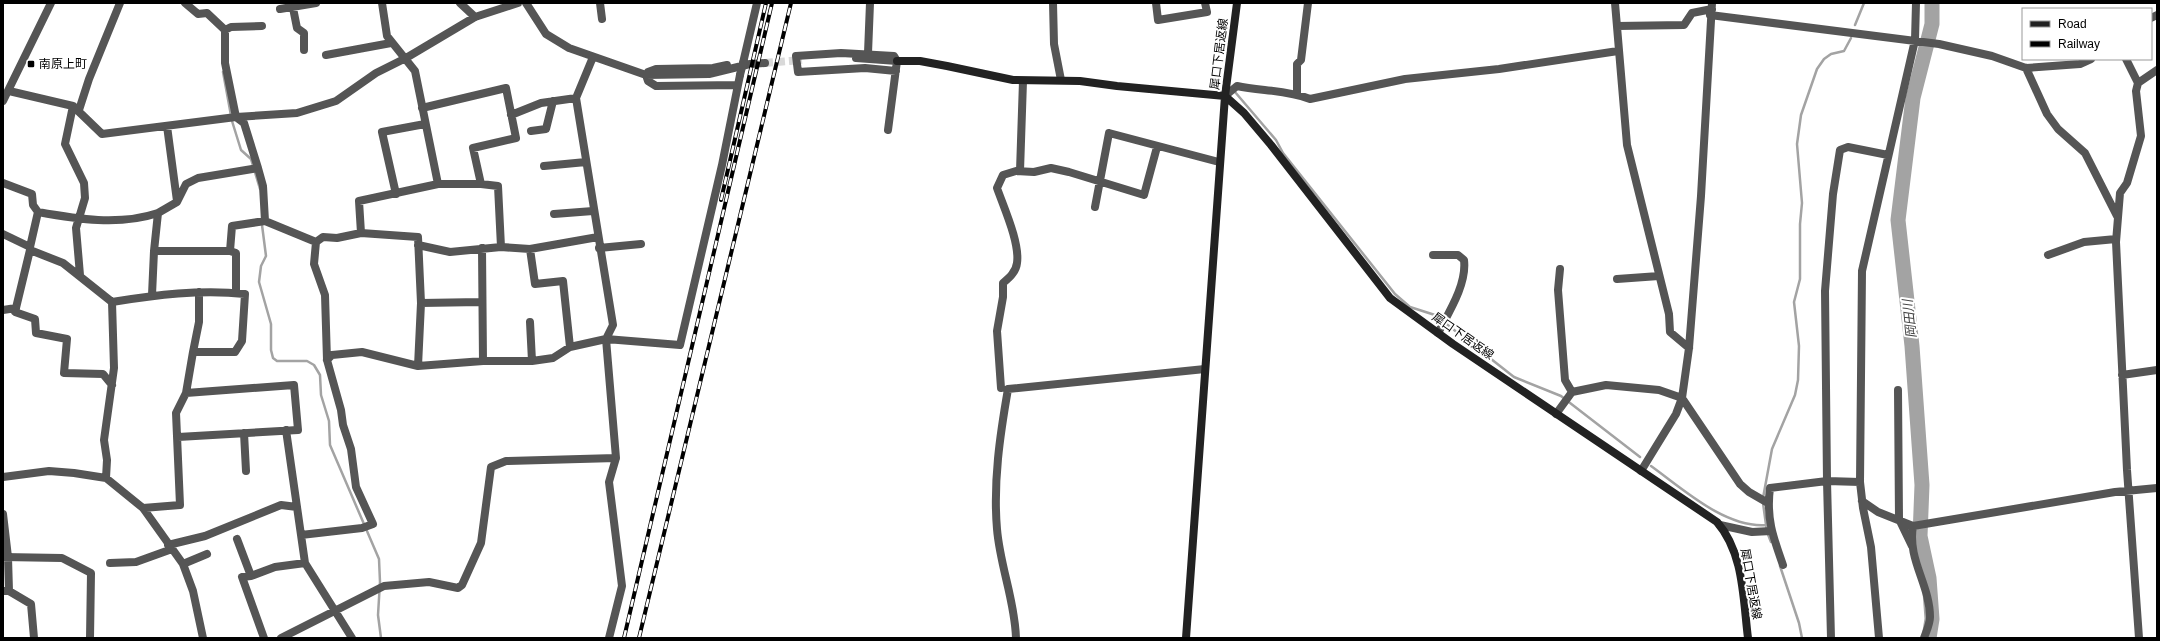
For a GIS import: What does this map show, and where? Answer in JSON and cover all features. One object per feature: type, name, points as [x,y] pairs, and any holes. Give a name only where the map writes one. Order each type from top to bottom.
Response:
[{"type":"main road","name":"犀口下居返線","points":[[1237,3],[1225,96],[1244,113],[1271,145],[1390,298],[1438,333],[1720,525],[1726,532],[1738,564],[1748,638]]},
{"type":"main road","points":[[897,61],[920,61],[1023,81],[1061,80],[1225,96],[1219,162],[1215,245],[1186,638]]},
{"type":"street","points":[[3,101],[51,3]]},
{"type":"street","points":[[80,275],[79,251],[76,238],[78,218],[85,198],[84,183],[65,144],[76,108],[120,3]]},
{"type":"street","points":[[185,3],[198,14],[207,13],[225,30],[225,63],[233,118]]},
{"type":"street","points":[[280,9],[292,5],[316,3]]},
{"type":"street","points":[[382,3],[387,36],[391,43],[406,58],[414,71],[438,184]]},
{"type":"street","points":[[460,3],[475,18]]},
{"type":"street","points":[[9,91],[76,108],[102,134],[233,118],[269,117],[297,113],[336,101],[376,73],[406,58],[475,18],[518,3]]},
{"type":"street","points":[[526,3],[546,34],[569,48],[646,75],[709,74],[750,64],[765,63]]},
{"type":"street","points":[[600,3],[602,19]]},
{"type":"street","points":[[327,360],[332,355],[362,352],[418,366],[484,361],[532,361],[553,358],[570,347],[606,339],[680,345],[722,165],[740,74],[757,3]]},
{"type":"street","points":[[868,53],[870,3]]},
{"type":"street","points":[[1053,3],[1054,44],[1061,80]]},
{"type":"street","points":[[1156,3],[1158,20],[1207,12],[1205,3]]},
{"type":"street","points":[[1297,94],[1296,64],[1301,60],[1308,3]]},
{"type":"street","points":[[1615,3],[1627,145],[1669,314],[1670,332],[1689,348]]},
{"type":"street","points":[[1879,638],[1871,547],[1860,482],[1862,271],[1888,155],[1917,40],[1916,3]]},
{"type":"street","points":[[292,5],[297,28],[304,33],[304,50]]},
{"type":"street","points":[[1617,26],[1684,25],[1692,13],[1711,9],[1917,40],[1992,56],[2026,68],[2080,64],[2089,60]]},
{"type":"street","points":[[1641,471],[1676,414],[1682,398],[1689,348],[1701,196],[1711,9]]},
{"type":"street","points":[[225,30],[231,27],[262,26]]},
{"type":"street","points":[[326,55],[391,43]]},
{"type":"street","points":[[1225,96],[1237,86],[1263,92],[1297,94],[1310,99],[1405,79],[1499,69],[1618,51]]},
{"type":"street","points":[[888,130],[896,71],[897,61],[894,56],[868,53],[796,56],[798,72],[866,68],[896,71]]},
{"type":"street","points":[[593,56],[576,98],[593,211],[613,325],[606,339],[616,458],[609,482],[622,586],[609,638]]},
{"type":"street","points":[[802,60],[851,58],[897,61]]},
{"type":"street","points":[[2126,60],[2138,83],[2136,91],[2141,136],[2127,182],[2120,193],[2116,239],[2128,491],[2140,638]]},
{"type":"street","points":[[646,75],[648,72],[656,69],[713,68],[744,62]]},
{"type":"street","points":[[2026,68],[2047,114],[2058,129],[2085,153],[2118,216]]},
{"type":"street","points":[[2138,83],[2157,70]]},
{"type":"street","points":[[646,75],[648,81],[656,86],[738,85]]},
{"type":"street","points":[[1020,172],[1023,81]]},
{"type":"street","points":[[422,108],[506,88],[516,138],[473,148],[481,184]]},
{"type":"street","points":[[511,115],[553,101],[576,98]]},
{"type":"street","points":[[531,131],[546,129],[553,101]]},
{"type":"street","points":[[233,118],[244,123],[255,169],[263,186],[265,221]]},
{"type":"street","points":[[396,194],[382,132],[425,124]]},
{"type":"street","points":[[167,126],[177,202]]},
{"type":"street","points":[[1095,207],[1101,182],[1109,133],[1157,147],[1219,162]]},
{"type":"street","points":[[1831,638],[1827,481],[1825,291],[1833,194],[1840,150],[1848,146],[1888,155]]},
{"type":"street","points":[[1001,388],[997,331],[1003,297],[1002,283],[1012,275],[1017,264],[1016,247],[997,188],[1004,175],[1020,172],[1034,172],[1051,168],[1144,195],[1157,147]]},
{"type":"street","points":[[544,166],[586,162]]},
{"type":"street","points":[[3,183],[31,192],[33,205],[38,212],[78,218],[124,221],[140,219],[158,213],[177,202],[186,184],[198,178],[255,169]]},
{"type":"street","points":[[361,233],[359,201],[438,184],[481,184],[498,186],[501,247]]},
{"type":"street","points":[[554,214],[593,211]]},
{"type":"street","points":[[38,212],[15,312],[35,319],[36,333],[67,340],[64,373],[103,374],[112,385]]},
{"type":"street","points":[[152,295],[158,213]]},
{"type":"street","points":[[230,251],[232,226],[265,221],[316,242]]},
{"type":"street","points":[[301,535],[362,528],[373,524],[356,487],[351,449],[343,425],[341,410],[327,360],[325,295],[314,264],[316,242],[323,237],[338,238],[361,233],[418,237],[421,303],[418,366]]},
{"type":"street","points":[[3,234],[63,263],[112,302],[114,368],[104,440],[107,460],[106,478]]},
{"type":"street","points":[[418,245],[450,252],[501,247],[530,249],[598,237]]},
{"type":"street","points":[[2048,255],[2084,242],[2116,239]]},
{"type":"street","points":[[600,248],[641,244]]},
{"type":"street","points":[[482,248],[481,302],[484,361]]},
{"type":"street","points":[[530,249],[535,284],[563,281],[570,347]]},
{"type":"street","points":[[154,252],[230,251],[236,253],[236,293]]},
{"type":"street","points":[[1433,255],[1458,255],[1464,260],[1465,268],[1450,309],[1438,333]]},
{"type":"street","points":[[1560,270],[1558,290],[1564,380],[1572,392]]},
{"type":"street","points":[[1616,279],[1659,276]]},
{"type":"street","points":[[112,302],[152,295],[199,292],[245,294],[242,341],[235,352],[193,352]]},
{"type":"street","points":[[143,508],[180,505],[176,413],[186,393],[199,322],[199,292]]},
{"type":"street","points":[[421,303],[481,302]]},
{"type":"street","points":[[3,310],[16,308]]},
{"type":"street","points":[[530,322],[532,361]]},
{"type":"street","points":[[1016,638],[1015,616],[1008,590],[997,530],[996,500],[999,438],[1008,389],[1205,369]]},
{"type":"street","points":[[2122,374],[2157,370]]},
{"type":"street","points":[[178,437],[298,430],[294,385],[186,393]]},
{"type":"street","points":[[1556,414],[1572,392],[1606,386],[1659,390],[1682,398],[1740,484],[1764,501]]},
{"type":"street","points":[[1898,390],[1899,520],[1912,546],[1930,608],[1930,619],[1924,638]]},
{"type":"street","points":[[286,430],[305,563],[352,638]]},
{"type":"street","points":[[244,433],[246,471]]},
{"type":"street","points":[[281,638],[375,589],[384,586],[429,582],[458,588],[462,585],[481,543],[491,467],[506,461],[616,458]]},
{"type":"street","points":[[3,477],[49,471],[74,472],[106,478],[143,508],[183,564],[193,590],[203,638]]},
{"type":"street","points":[[1783,565],[1767,531],[1764,501],[1770,488],[1827,481],[1860,482]]},
{"type":"street","points":[[1862,501],[1878,512],[1913,526],[2128,491],[2157,488]]},
{"type":"street","points":[[110,563],[136,562],[170,547],[205,536],[281,505],[297,507]]},
{"type":"street","points":[[3,514],[6,591],[31,604],[34,638]]},
{"type":"street","points":[[1720,525],[1752,532],[1767,531]]},
{"type":"street","points":[[1912,546],[1913,526]]},
{"type":"street","points":[[237,539],[251,576]]},
{"type":"street","points":[[183,564],[207,554]]},
{"type":"street","points":[[5,557],[62,558],[91,573],[90,638]]},
{"type":"street","points":[[264,638],[242,577],[251,576],[275,567],[305,563]]},
{"type":"waterway","points":[[1855,25],[1864,3]]},
{"type":"waterway","name":"岡田川","points":[[1929,638],[1932,619],[1929,578],[1920,536],[1922,485],[1912,346],[1898,220],[1913,98],[1932,24],[1932,3]]},
{"type":"waterway","points":[[1763,498],[1772,449],[1795,395],[1798,380],[1799,346],[1794,302],[1800,279],[1800,224],[1802,203],[1797,144],[1801,115],[1817,69],[1824,59],[1831,54],[1844,51],[1851,38]]},
{"type":"waterway","points":[[223,72],[232,121],[241,150],[251,159],[260,189]]},
{"type":"waterway","points":[[1235,92],[1276,140],[1283,153],[1395,294],[1410,307],[1435,315],[1514,377],[1561,396],[1640,457]]},
{"type":"waterway","points":[[262,225],[266,256],[261,266],[259,282],[271,324],[271,350],[273,358],[277,361],[307,361],[314,365],[320,375],[321,395],[329,421],[330,445],[379,559],[380,582],[378,615],[381,638]]},
{"type":"waterway","points":[[1651,466],[1691,496],[1720,514],[1751,524],[1766,525]]},
{"type":"waterway","points":[[1763,503],[1767,532],[1771,542]]},
{"type":"waterway","points":[[1780,566],[1799,623],[1802,638]]},
{"type":"tunnel","points":[[765,63],[802,60]]},
{"type":"railway","points":[[721,200],[766,3]]},
{"type":"railway","points":[[624,638],[772,3]]},
{"type":"railway","points":[[639,638],[791,3]]},
{"type":"place","name":"南原上町","points":[[31,64]]}]
